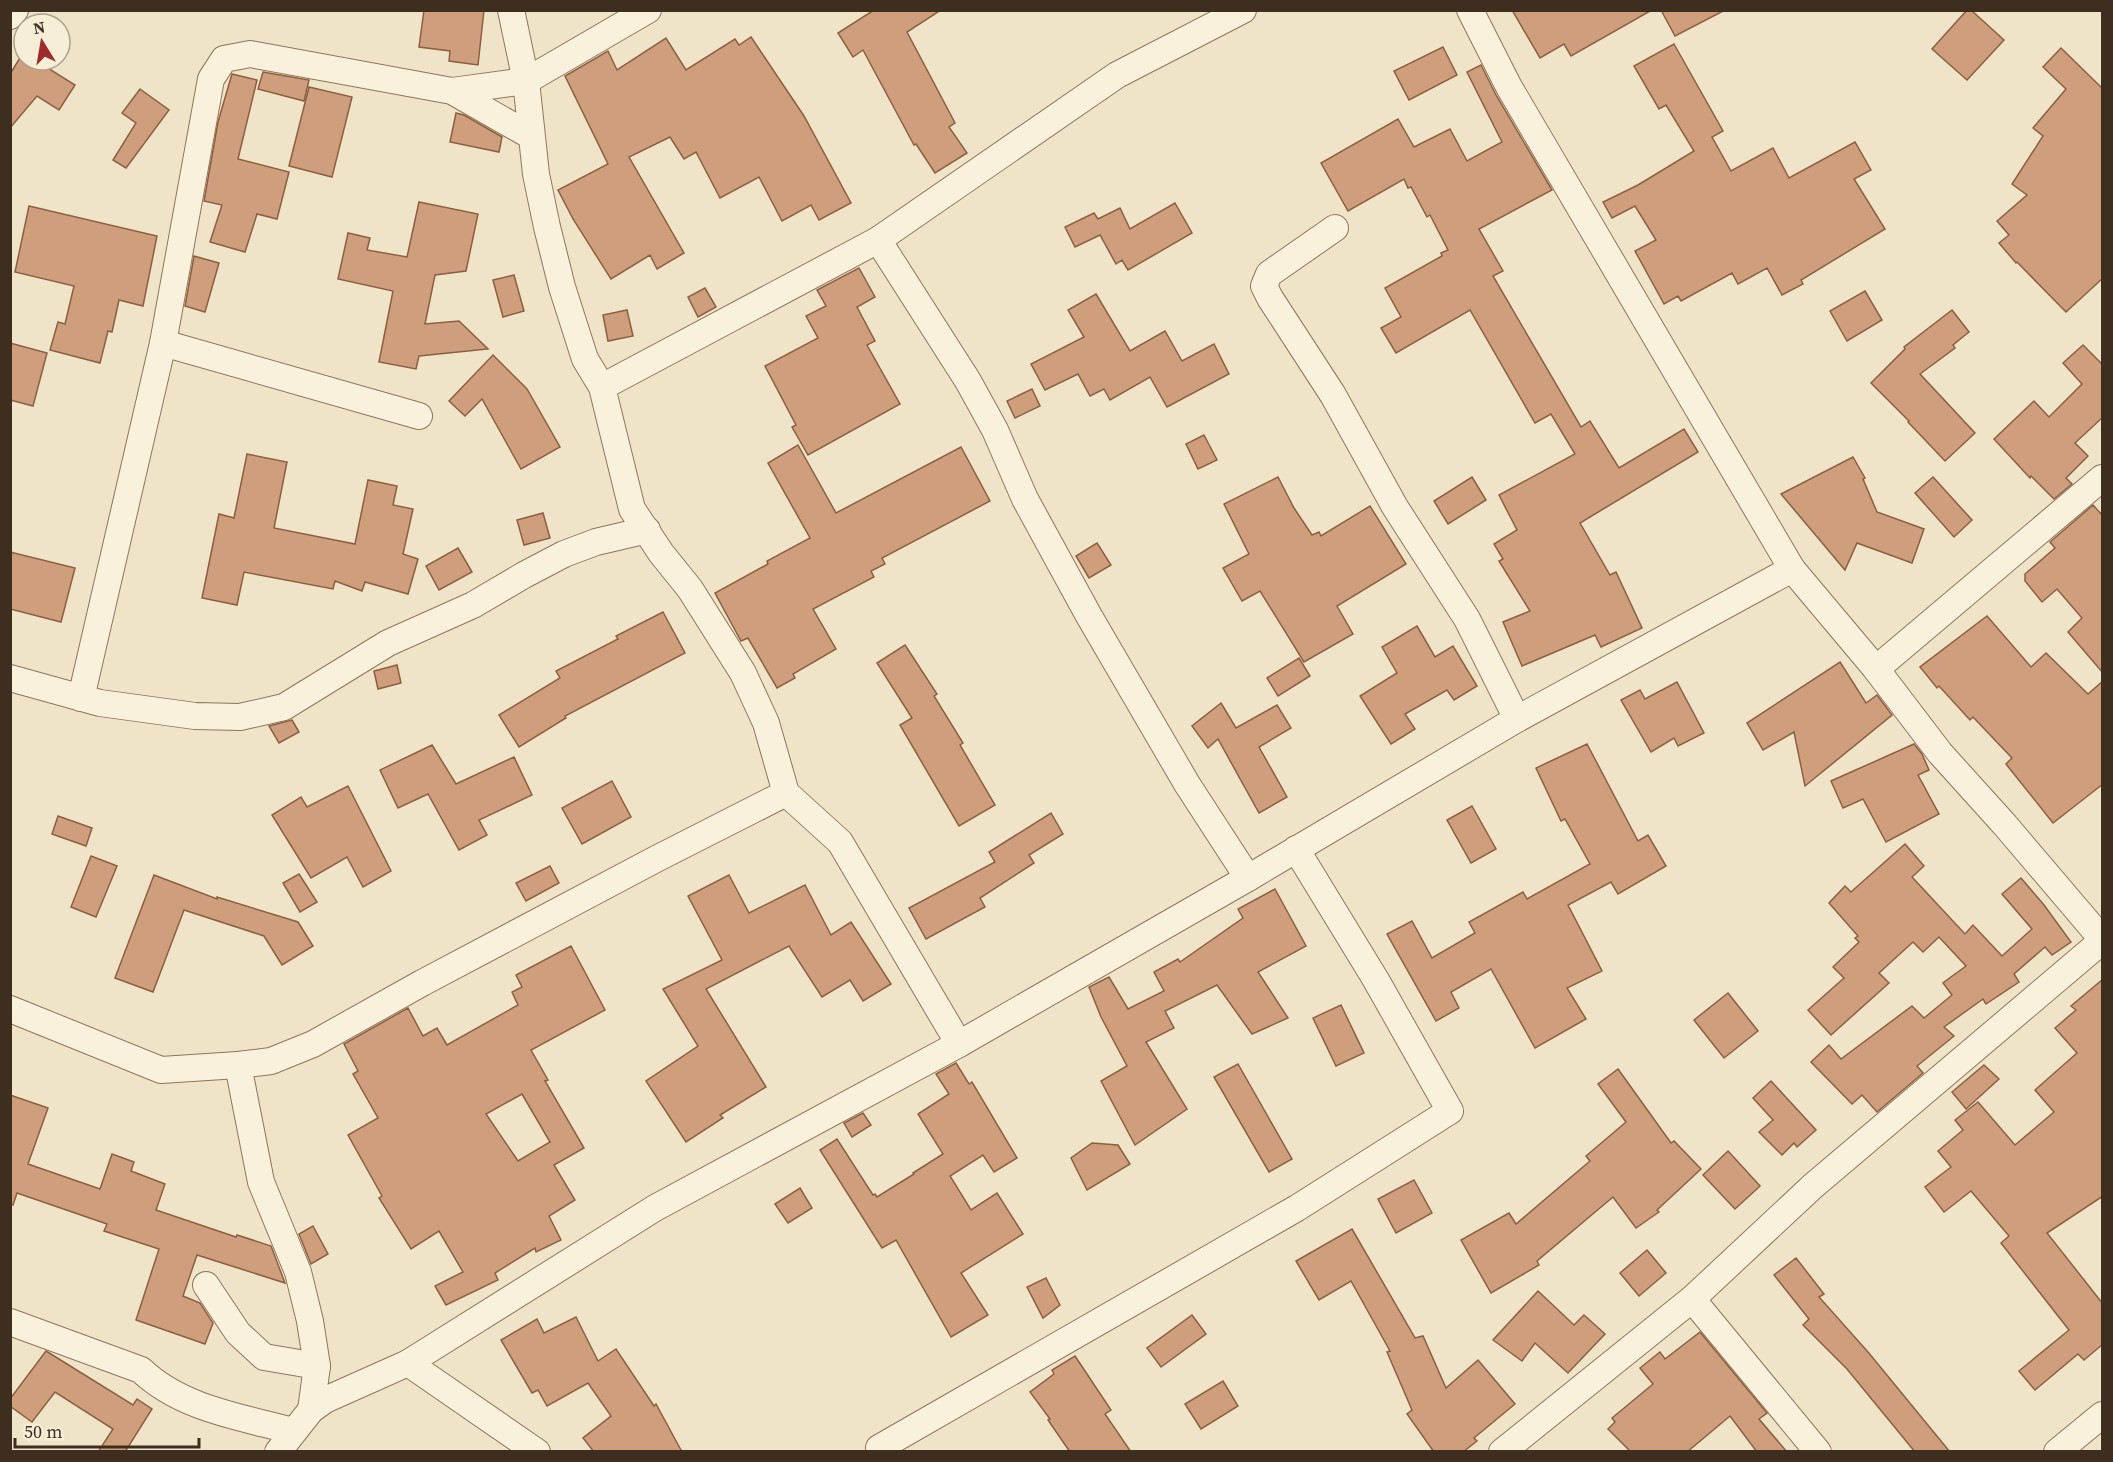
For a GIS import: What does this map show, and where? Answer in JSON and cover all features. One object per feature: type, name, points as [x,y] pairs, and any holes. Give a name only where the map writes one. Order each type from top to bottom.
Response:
[{"type":"street","points":[[10,16],[15,10]]},
{"type":"street","points":[[511,10],[526,81],[531,136],[547,227],[562,287],[585,359],[602,387],[632,509],[661,553],[690,589],[743,673],[766,723],[786,794],[840,842],[959,1044]]},
{"type":"street","points":[[81,698],[163,343],[211,79],[224,59],[250,54],[452,91],[526,81],[648,10]]},
{"type":"street","points":[[602,387],[878,240],[1117,75],[1243,10]]},
{"type":"street","points":[[1470,10],[1509,87],[1792,569],[1876,669],[1940,753],[2103,940],[1813,1186],[1692,1299],[1502,1452]]},
{"type":"street","points":[[452,91],[531,136]]},
{"type":"street","points":[[1335,228],[1269,274],[1264,286],[1333,395],[1395,507],[1467,619],[1517,719]]},
{"type":"street","points":[[878,240],[968,381],[995,430],[1025,499],[1089,616],[1187,784],[1248,878]]},
{"type":"street","points":[[163,343],[419,416]]},
{"type":"street","points":[[1876,669],[2103,478]]},
{"type":"street","points":[[10,678],[81,698],[131,708],[195,716],[240,717],[284,707],[388,643],[473,605],[524,574],[564,554],[596,542],[646,530]]},
{"type":"street","points":[[278,1452],[311,1410],[325,1400],[408,1363],[655,1208],[959,1044],[1248,878],[1517,719],[1792,569]]},
{"type":"street","points":[[10,1009],[161,1070],[271,1061],[313,1044],[422,983],[658,858],[786,794]]},
{"type":"street","points":[[879,1449],[1297,1208],[1450,1111],[1377,980],[1296,849]]},
{"type":"street","points":[[238,1065],[261,1182],[297,1272],[310,1321],[317,1366],[311,1410]]},
{"type":"street","points":[[206,1285],[238,1333],[264,1357],[317,1366]]},
{"type":"street","points":[[1692,1299],[1818,1452]]},
{"type":"street","points":[[10,1322],[141,1370],[171,1394],[195,1404],[293,1431]]},
{"type":"street","points":[[408,1363],[537,1452]]},
{"type":"street","points":[[2057,1452],[2103,1415]]},
{"type":"building","points":[[424,10],[484,10],[478,65],[449,61],[450,51],[419,47]]},
{"type":"building","points":[[874,10],[941,10],[907,32],[955,123],[949,127],[967,153],[935,173],[916,144],[914,145],[863,50],[853,57],[838,33]]},
{"type":"building","points":[[1512,10],[1652,10],[1571,56],[1564,44],[1540,58]]},
{"type":"building","points":[[1661,10],[1725,10],[1675,36]]},
{"type":"building","points":[[1967,10],[1971,10],[2004,40],[1967,80],[1932,49]]},
{"type":"building","points":[[751,37],[804,116],[851,203],[819,220],[811,205],[782,221],[759,177],[720,198],[696,152],[684,159],[670,137],[629,157],[684,253],[657,269],[650,255],[611,279],[573,219],[558,190],[608,164],[565,76],[608,51],[617,70],[666,38],[686,70],[735,39],[739,45]]},
{"type":"building","points":[[1674,44],[1723,131],[1712,137],[1731,171],[1773,148],[1789,178],[1855,142],[1871,170],[1854,179],[1885,229],[1801,280],[1803,284],[1782,295],[1767,268],[1738,284],[1732,273],[1681,301],[1678,296],[1664,304],[1635,251],[1656,240],[1635,206],[1612,218],[1603,202],[1638,185],[1694,151],[1666,105],[1659,109],[1634,66]]},
{"type":"building","points":[[1443,47],[1457,75],[1409,100],[1394,71]]},
{"type":"building","points":[[2061,48],[2103,89],[2103,278],[2066,312],[1999,243],[2009,235],[1997,221],[2027,195],[2012,184],[2043,136],[2033,128],[2066,89],[2043,67]]},
{"type":"building","points":[[1481,65],[1552,190],[1479,229],[1503,271],[1493,276],[1581,427],[1590,421],[1619,468],[1684,429],[1698,452],[1580,523],[1610,575],[1616,572],[1642,628],[1601,647],[1595,635],[1522,666],[1503,622],[1530,611],[1499,561],[1503,559],[1494,544],[1517,530],[1499,495],[1575,454],[1551,414],[1535,423],[1470,310],[1396,353],[1381,328],[1401,317],[1385,288],[1442,256],[1441,253],[1448,250],[1430,215],[1427,217],[1411,187],[1408,188],[1404,179],[1348,211],[1321,163],[1398,119],[1414,147],[1450,129],[1467,161],[1502,142],[1467,72]]},
{"type":"building","points":[[12,71],[54,72],[75,85],[59,110],[37,96],[10,128],[10,74]]},
{"type":"building","points":[[263,72],[309,80],[304,101],[258,89]]},
{"type":"building","points":[[232,74],[257,80],[238,159],[289,172],[277,219],[257,214],[245,252],[210,242],[222,205],[204,201],[218,122]]},
{"type":"building","points":[[309,87],[352,97],[332,177],[289,166]]},
{"type":"building","points":[[140,89],[169,110],[126,168],[113,160],[136,123],[122,113]]},
{"type":"building","points":[[456,113],[464,115],[502,137],[499,152],[450,142]]},
{"type":"building","points":[[419,202],[478,214],[466,271],[435,275],[425,324],[459,321],[488,349],[419,356],[416,369],[379,362],[393,291],[338,279],[348,233],[370,238],[367,250],[407,257]]},
{"type":"building","points":[[1175,203],[1192,233],[1128,270],[1122,260],[1116,264],[1100,235],[1075,247],[1065,227],[1094,213],[1098,219],[1120,208],[1130,229]]},
{"type":"building","points":[[29,206],[157,236],[143,306],[119,300],[112,332],[108,331],[100,363],[50,350],[58,322],[65,324],[74,286],[15,272]]},
{"type":"building","points":[[194,256],[219,263],[205,312],[185,306]]},
{"type":"building","points":[[859,268],[875,297],[857,307],[875,341],[867,345],[900,404],[808,455],[792,427],[796,425],[765,366],[818,338],[806,316],[826,306],[817,290]]},
{"type":"building","points":[[514,275],[524,311],[503,317],[493,280]]},
{"type":"building","points":[[705,288],[716,307],[698,317],[688,297]]},
{"type":"building","points":[[1865,291],[1882,320],[1847,341],[1830,311]]},
{"type":"building","points":[[1096,294],[1130,351],[1165,331],[1182,361],[1214,344],[1229,374],[1167,407],[1150,377],[1110,400],[1104,389],[1090,396],[1078,374],[1045,390],[1031,364],[1084,337],[1068,310]]},
{"type":"building","points":[[627,310],[633,336],[608,341],[603,315]]},
{"type":"building","points":[[1952,310],[1969,332],[1953,345],[1955,348],[1920,374],[1975,433],[1945,461],[1871,383],[1905,349],[1904,347]]},
{"type":"building","points":[[10,343],[47,353],[33,406],[10,400]]},
{"type":"building","points":[[2083,345],[2103,365],[2103,417],[2075,443],[2088,456],[2066,478],[2072,484],[2054,499],[2031,476],[2030,478],[1994,439],[2034,401],[2049,417],[2082,384],[2063,363]]},
{"type":"building","points":[[493,355],[527,389],[560,447],[521,469],[482,399],[465,416],[449,401]]},
{"type":"building","points":[[1032,389],[1040,406],[1015,418],[1007,401]]},
{"type":"building","points":[[1204,435],[1217,460],[1198,469],[1186,444]]},
{"type":"building","points":[[798,445],[836,513],[961,447],[990,501],[882,558],[885,564],[871,571],[874,577],[813,609],[836,649],[793,674],[795,678],[777,688],[748,638],[741,641],[715,593],[810,538],[768,463]]},
{"type":"building","points":[[247,454],[287,462],[274,528],[355,544],[368,480],[397,486],[393,505],[413,509],[403,554],[418,559],[408,594],[365,582],[362,591],[335,581],[333,589],[244,572],[237,605],[202,598],[219,514],[234,518]]},
{"type":"building","points":[[1853,457],[1865,478],[1863,479],[1877,512],[1924,529],[1912,563],[1857,543],[1845,570],[1781,494]]},
{"type":"building","points":[[1278,477],[1294,508],[1312,535],[1319,532],[1321,536],[1370,506],[1406,564],[1337,606],[1353,634],[1304,662],[1260,591],[1242,601],[1223,568],[1249,554],[1224,504]]},
{"type":"building","points":[[1472,477],[1486,500],[1448,524],[1434,501]]},
{"type":"building","points":[[1933,477],[1972,520],[1954,537],[1915,493]]},
{"type":"building","points":[[2093,505],[2103,516],[2103,673],[2068,632],[2082,618],[2057,589],[2042,602],[2025,581],[2025,574],[2055,548],[2050,542]]},
{"type":"building","points":[[543,513],[550,538],[524,545],[517,520]]},
{"type":"building","points":[[1097,543],[1111,565],[1089,578],[1076,556]]},
{"type":"building","points":[[458,548],[472,572],[439,590],[426,566]]},
{"type":"building","points":[[10,552],[75,568],[61,622],[10,609]]},
{"type":"building","points":[[663,612],[685,653],[565,716],[566,718],[519,747],[499,715],[560,678],[556,671],[618,639],[616,636]]},
{"type":"building","points":[[1987,616],[2031,667],[2046,653],[2088,694],[2103,681],[2103,784],[2053,823],[2006,764],[2012,758],[1973,717],[1970,720],[1939,686],[1937,688],[1920,667]]},
{"type":"building","points":[[1417,626],[1435,657],[1453,646],[1477,686],[1454,700],[1447,690],[1405,714],[1415,729],[1391,744],[1360,696],[1397,673],[1382,647]]},
{"type":"building","points":[[905,645],[937,694],[934,696],[963,743],[960,745],[995,805],[959,826],[900,725],[912,718],[877,663]]},
{"type":"building","points":[[1299,658],[1310,676],[1278,696],[1267,678]]},
{"type":"building","points":[[1840,662],[1866,703],[1877,695],[1892,715],[1805,786],[1794,732],[1763,750],[1747,723]]},
{"type":"building","points":[[397,665],[401,683],[378,689],[374,671]]},
{"type":"building","points":[[1677,682],[1704,733],[1678,746],[1674,738],[1651,752],[1621,700],[1640,690],[1645,699]]},
{"type":"building","points":[[1221,703],[1236,728],[1277,705],[1291,728],[1259,747],[1287,797],[1259,813],[1218,739],[1208,748],[1192,726]]},
{"type":"building","points":[[292,720],[299,732],[279,743],[269,726]]},
{"type":"building","points":[[1587,744],[1638,841],[1648,835],[1666,866],[1618,894],[1611,882],[1568,905],[1602,971],[1567,988],[1586,1019],[1535,1048],[1491,969],[1451,992],[1459,1008],[1436,1021],[1387,934],[1412,921],[1432,958],[1475,933],[1469,922],[1523,892],[1527,899],[1590,864],[1565,819],[1561,821],[1536,768]]},
{"type":"building","points":[[1914,744],[1922,754],[1929,770],[1918,775],[1939,814],[1886,842],[1863,799],[1843,808],[1831,781]]},
{"type":"building","points":[[432,745],[456,784],[514,757],[532,795],[479,820],[487,835],[459,850],[428,794],[398,808],[380,770]]},
{"type":"building","points":[[612,781],[631,817],[582,844],[562,808]]},
{"type":"building","points":[[348,786],[391,871],[363,887],[347,857],[311,878],[272,815],[301,797],[307,807]]},
{"type":"building","points":[[1472,806],[1496,849],[1471,863],[1447,820]]},
{"type":"building","points":[[1051,813],[1063,834],[1029,855],[1034,863],[980,898],[985,907],[926,939],[909,908],[995,862],[989,852]]},
{"type":"building","points":[[58,816],[92,828],[86,846],[52,834]]},
{"type":"building","points":[[1905,844],[1924,866],[1912,877],[1965,934],[1973,925],[2002,956],[2032,929],[2002,894],[2021,878],[2071,942],[2052,955],[2045,947],[2014,974],[2019,982],[1986,1004],[1983,999],[1944,1027],[1954,1036],[1917,1066],[1923,1073],[1877,1112],[1862,1095],[1852,1104],[1811,1062],[1829,1045],[1841,1059],[1912,1006],[1924,1018],[1952,995],[1943,983],[1966,966],[1939,937],[1923,952],[1913,942],[1879,973],[1889,983],[1831,1035],[1808,1010],[1844,978],[1833,967],[1859,942],[1855,938],[1858,936],[1829,903],[1845,886],[1851,892]]},
{"type":"building","points":[[91,856],[117,866],[96,917],[71,907]]},
{"type":"building","points":[[550,866],[559,883],[526,901],[516,883]]},
{"type":"building","points":[[299,874],[317,902],[300,912],[283,883]]},
{"type":"building","points":[[154,875],[217,899],[217,897],[298,922],[313,946],[282,965],[264,936],[184,910],[153,992],[115,978]]},
{"type":"building","points":[[729,875],[749,913],[805,885],[831,935],[851,922],[891,984],[863,1001],[850,980],[822,997],[789,946],[706,989],[766,1087],[720,1115],[723,1118],[686,1142],[646,1081],[698,1046],[663,989],[722,960],[688,896]]},
{"type":"building","points":[[1275,889],[1306,946],[1258,972],[1288,1018],[1252,1034],[1217,985],[1165,1011],[1174,1028],[1146,1042],[1187,1109],[1135,1145],[1101,1081],[1127,1066],[1101,1017],[1089,987],[1109,977],[1128,1009],[1164,991],[1154,972],[1178,959],[1180,962],[1243,918],[1238,909]]},
{"type":"building","points":[[571,946],[605,1010],[531,1050],[548,1080],[545,1081],[584,1148],[554,1165],[575,1200],[549,1216],[561,1240],[536,1252],[535,1248],[495,1273],[498,1280],[446,1305],[435,1286],[463,1272],[439,1231],[411,1249],[379,1198],[382,1196],[348,1135],[378,1118],[353,1074],[358,1071],[344,1044],[408,1008],[423,1036],[437,1028],[447,1045],[518,1005],[512,992],[522,987],[516,975]],"holes":[[[522,1094],[550,1142],[518,1161],[486,1114]]]},
{"type":"building","points":[[2103,979],[2103,1196],[2047,1233],[2103,1304],[2103,1344],[2084,1360],[2078,1354],[2035,1390],[2019,1371],[2069,1330],[2001,1243],[2009,1236],[1971,1191],[1944,1212],[1925,1187],[1951,1167],[1938,1151],[1963,1130],[1955,1120],[1978,1102],[2015,1145],[2054,1112],[2035,1090],[2077,1053],[2055,1028],[2076,1010],[2071,1006]]},
{"type":"building","points":[[1728,993],[1758,1031],[1724,1058],[1694,1020]]},
{"type":"building","points":[[1341,1005],[1364,1053],[1336,1066],[1313,1018]]},
{"type":"building","points":[[956,1063],[969,1084],[972,1082],[1017,1158],[994,1172],[983,1155],[950,1176],[971,1210],[997,1193],[1023,1234],[961,1273],[988,1315],[951,1337],[896,1240],[882,1248],[820,1150],[837,1139],[873,1195],[877,1197],[914,1174],[943,1154],[918,1114],[949,1094],[936,1074]]},
{"type":"building","points":[[1238,1064],[1292,1159],[1269,1172],[1214,1077]]},
{"type":"building","points":[[1984,1065],[1999,1079],[1966,1109],[1952,1092]]},
{"type":"building","points":[[1618,1069],[1671,1143],[1674,1141],[1701,1169],[1657,1210],[1659,1212],[1636,1228],[1613,1197],[1537,1261],[1539,1265],[1491,1293],[1461,1240],[1509,1213],[1516,1224],[1590,1161],[1586,1156],[1626,1122],[1598,1084]]},
{"type":"building","points":[[1771,1081],[1816,1130],[1797,1147],[1794,1143],[1782,1155],[1759,1132],[1773,1120],[1753,1098]]},
{"type":"building","points":[[10,1095],[48,1108],[28,1164],[100,1189],[112,1154],[134,1162],[131,1171],[165,1184],[156,1210],[236,1237],[237,1235],[271,1246],[285,1283],[197,1255],[183,1296],[200,1303],[213,1323],[205,1344],[136,1320],[159,1249],[104,1231],[107,1224],[17,1193],[13,1205],[10,1204]]},
{"type":"building","points":[[863,1113],[871,1125],[852,1137],[844,1123]]},
{"type":"building","points":[[1092,1143],[1118,1145],[1130,1164],[1087,1190],[1071,1158]]},
{"type":"building","points":[[1728,1151],[1760,1186],[1735,1209],[1703,1175]]},
{"type":"building","points":[[1414,1180],[1432,1213],[1396,1233],[1378,1199]]},
{"type":"building","points":[[800,1188],[812,1208],[788,1223],[775,1204]]},
{"type":"building","points":[[313,1226],[328,1254],[311,1264],[299,1234]]},
{"type":"building","points":[[1352,1229],[1415,1338],[1423,1336],[1446,1388],[1478,1360],[1515,1404],[1474,1438],[1477,1441],[1463,1452],[1434,1452],[1407,1414],[1412,1410],[1387,1352],[1390,1351],[1351,1281],[1319,1300],[1296,1261]]},
{"type":"building","points":[[1647,1250],[1666,1273],[1639,1296],[1620,1273]]},
{"type":"building","points":[[1796,1258],[1824,1294],[1819,1297],[1868,1352],[1950,1452],[1915,1452],[1847,1369],[1803,1325],[1809,1319],[1774,1275]]},
{"type":"building","points":[[1046,1278],[1060,1305],[1043,1318],[1027,1287]]},
{"type":"building","points":[[1538,1291],[1574,1325],[1584,1315],[1605,1334],[1568,1373],[1535,1343],[1522,1361],[1493,1340]]},
{"type":"building","points":[[1192,1315],[1206,1334],[1161,1367],[1147,1348]]},
{"type":"building","points":[[576,1317],[598,1361],[616,1349],[654,1406],[656,1404],[682,1452],[594,1452],[583,1438],[611,1416],[588,1383],[547,1406],[538,1390],[532,1393],[501,1340],[537,1319],[544,1333]]},
{"type":"building","points":[[1700,1332],[1767,1413],[1759,1419],[1787,1452],[1757,1452],[1730,1416],[1687,1452],[1631,1452],[1608,1429],[1615,1422],[1612,1418],[1653,1384],[1640,1368],[1660,1352],[1665,1359]]},
{"type":"building","points":[[46,1351],[133,1405],[137,1399],[152,1409],[125,1452],[98,1452],[113,1429],[55,1392],[32,1422],[10,1406],[10,1399]]},
{"type":"building","points":[[1075,1356],[1111,1410],[1105,1414],[1131,1452],[1070,1452],[1030,1392],[1054,1374],[1052,1370]]},
{"type":"building","points":[[1223,1381],[1238,1406],[1201,1429],[1185,1404]]}]
